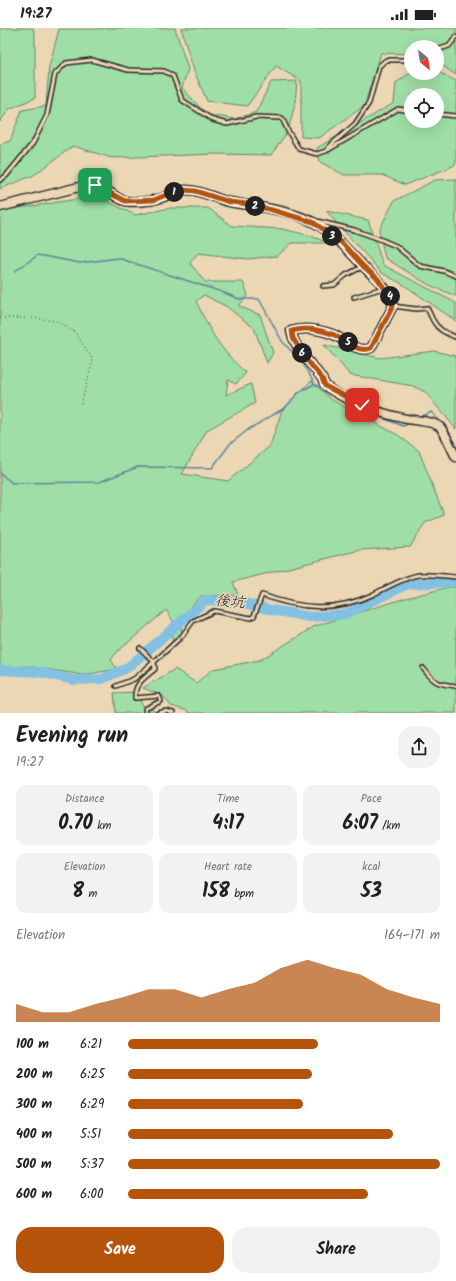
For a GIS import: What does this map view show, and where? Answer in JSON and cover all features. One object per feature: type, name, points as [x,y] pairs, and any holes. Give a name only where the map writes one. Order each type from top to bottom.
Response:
[{"type":"street","points":[[0,207],[83,186],[95,185],[125,201],[154,200],[173,192],[183,190],[195,191],[230,202],[248,204],[313,222],[342,243],[364,267],[378,279],[391,298],[393,306],[371,348],[366,350],[353,346],[332,334],[318,330],[302,328],[292,331],[293,338],[305,358],[322,378],[325,386],[362,405],[384,414],[404,419],[429,422],[440,427],[456,457]]},
{"type":"lane","points":[[444,48],[449,46],[456,37]]},
{"type":"lane","points":[[0,180],[6,176],[33,143],[46,115],[55,74],[66,64],[92,60],[128,70],[164,71],[173,76],[182,100],[213,120],[227,124],[256,117],[282,118],[299,149],[316,154],[326,151],[398,109],[404,110]]},
{"type":"lane","points":[[326,151],[355,124],[369,103],[379,66],[386,60],[404,60]]},
{"type":"lane","points":[[444,115],[456,116]]},
{"type":"lane","points":[[295,216],[354,230],[376,238],[396,246],[420,266],[444,271],[456,276]]},
{"type":"lane","points":[[323,286],[334,285],[346,276],[364,267]]},
{"type":"lane","points":[[354,297],[384,288]]},
{"type":"lane","points":[[393,306],[416,309],[427,308],[433,321],[440,330],[455,337]]},
{"type":"lane","points":[[116,686],[134,679],[182,636],[193,621],[214,611],[251,618],[254,616],[262,595],[294,605],[320,607],[344,604],[370,596],[392,585],[419,575],[456,577]]},
{"type":"lane","points":[[140,648],[154,662],[155,669],[138,683],[134,691],[135,698],[158,696],[161,701],[145,709],[146,713]]},
{"type":"lane","points":[[423,668],[432,680],[443,684],[456,686]]},
{"type":"lane","points":[[158,713],[166,711],[173,713]]},
{"type":"path","points":[[0,318],[36,318],[56,321],[75,332],[93,360],[81,405]]},
{"type":"green space","points":[[0,28],[33,28],[35,34],[35,98],[9,109],[0,122]]},
{"type":"green space","points":[[175,28],[188,69],[182,88],[206,114],[234,119],[256,112],[271,82],[297,81],[295,104],[288,131],[271,155],[215,154],[112,158],[73,146],[34,175],[0,189],[0,144],[10,141],[22,110],[46,106],[49,67],[59,29]]},
{"type":"green space","points":[[181,28],[456,28],[456,75],[444,67],[444,40],[404,40],[404,54],[381,53],[364,106],[319,138],[301,137],[301,81],[276,66],[247,106],[207,101],[194,71]]},
{"type":"green space","points":[[444,75],[456,81],[456,163],[453,166],[405,185],[382,175],[344,175],[320,162],[317,148],[394,103],[396,83],[404,77],[404,80],[444,80]]},
{"type":"green space","points":[[456,179],[456,296],[429,285],[385,258],[379,230],[394,201],[435,180]]},
{"type":"green space","points":[[97,196],[135,215],[170,208],[208,208],[232,226],[283,229],[311,236],[328,243],[292,243],[277,256],[248,259],[198,253],[190,263],[205,282],[243,282],[248,295],[239,306],[260,315],[273,353],[267,363],[254,328],[227,307],[204,295],[196,301],[216,340],[237,365],[246,373],[236,384],[228,380],[226,395],[251,384],[255,403],[207,430],[182,474],[228,481],[270,446],[282,410],[311,381],[332,400],[398,435],[419,451],[444,515],[425,523],[410,547],[360,550],[233,582],[238,595],[201,596],[187,611],[182,620],[181,626],[183,641],[172,641],[173,621],[166,610],[117,652],[111,660],[117,669],[83,675],[27,666],[0,668],[0,211]]},
{"type":"green space","points":[[326,211],[368,220],[383,265],[456,303],[456,321],[404,285],[382,273]]},
{"type":"green space","points":[[324,345],[380,358],[434,351],[456,356],[456,429],[425,392],[413,386],[350,375]]},
{"type":"green space","points":[[449,587],[456,587],[456,713],[188,713],[188,711],[171,706],[163,696],[143,688],[175,669],[196,683],[213,669],[260,660],[315,626],[406,598]]},
{"type":"green space","points":[[137,692],[142,705],[158,713],[116,713],[114,693]]},
{"type":"waterway","points":[[15,271],[38,255],[80,263],[118,258],[239,299],[259,299],[282,341],[304,365],[314,383]]},
{"type":"waterway","points":[[0,473],[12,483],[99,482],[138,467],[212,468],[230,444],[249,429],[286,407],[298,393],[314,384],[324,389]]},
{"type":"waterway","points":[[357,408],[403,426],[408,424]]},
{"type":"waterway","points":[[421,417],[431,412],[443,424]]},
{"type":"waterway","points":[[445,427],[456,443]]},
{"type":"waterway","name":"後坑","points":[[0,670],[39,672],[73,680],[102,679],[127,668],[206,600],[240,602],[310,617],[345,614],[408,584],[456,582]]},
{"type":"route","points":[[95,185],[125,201],[154,200],[165,197],[173,192],[183,190],[195,191],[230,202],[248,204],[313,222],[342,243],[364,267],[378,279],[391,298],[393,306],[371,348],[366,350],[360,349],[332,334],[318,330],[302,328],[292,331],[293,338],[305,358],[322,378],[325,386],[362,405]]}]
